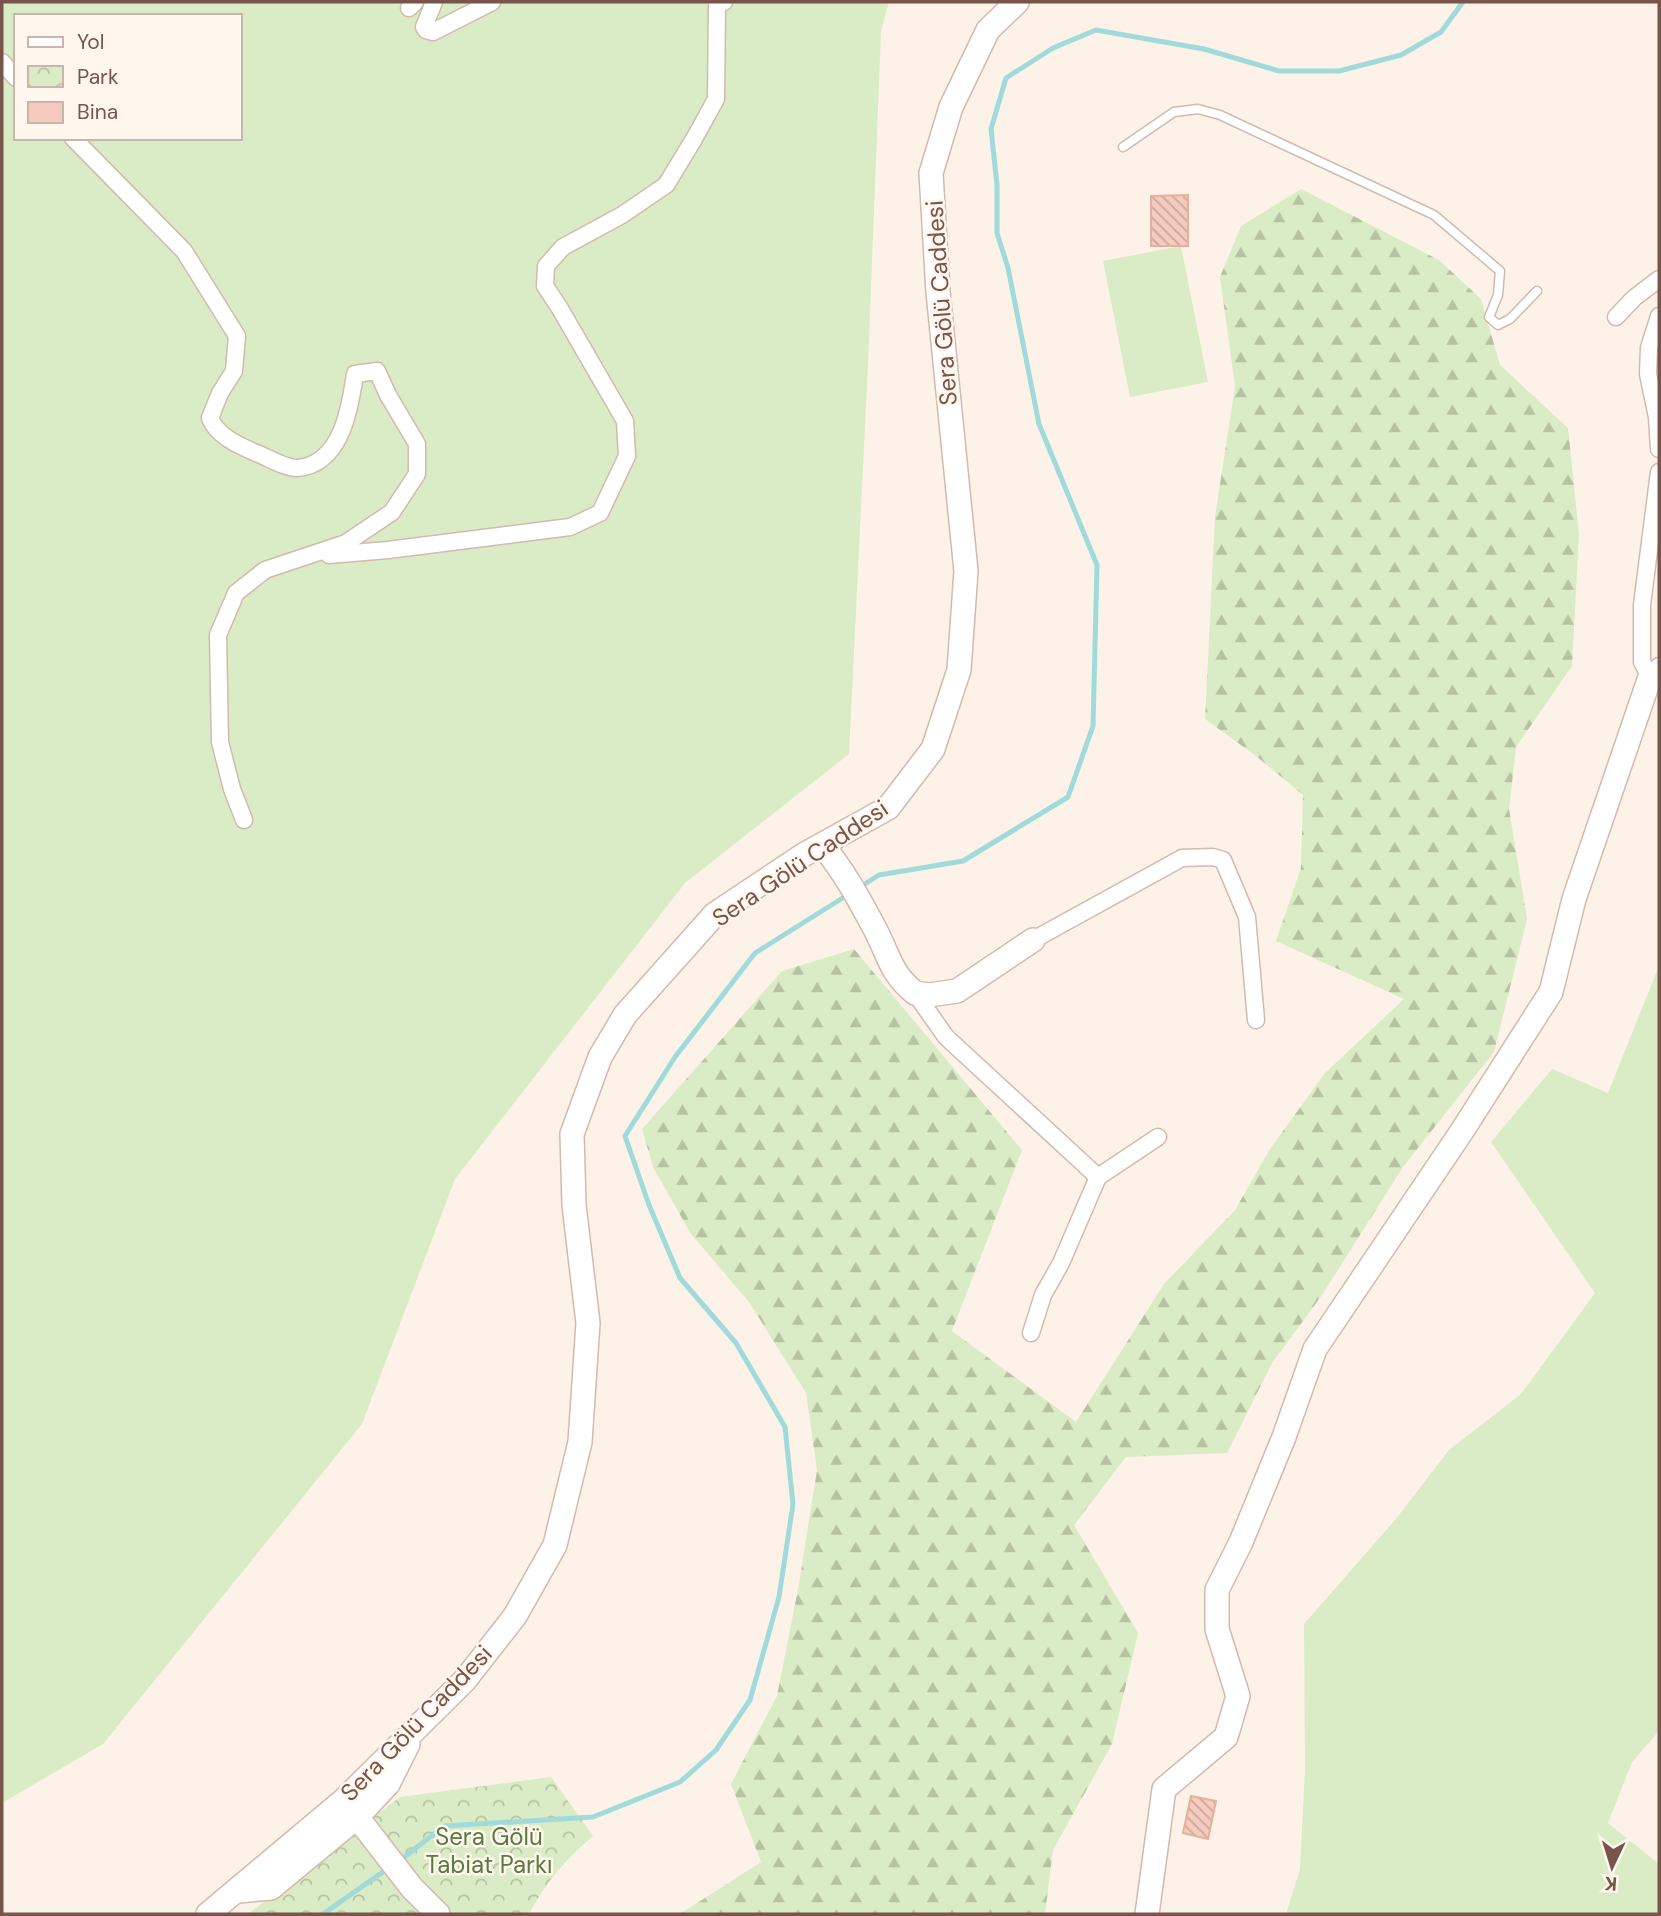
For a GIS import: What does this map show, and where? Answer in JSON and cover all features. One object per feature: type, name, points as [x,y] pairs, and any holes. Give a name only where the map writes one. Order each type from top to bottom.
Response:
[{"type":"main road","name":"Sera Gölü Caddesi","points":[[208,1914],[344,1800],[465,1680],[515,1616],[555,1545],[580,1442],[588,1323],[574,1205],[572,1134],[600,1057],[625,1015],[715,914],[822,845],[888,808],[933,749],[959,670],[966,571],[938,292],[931,173],[951,107],[988,30],[1017,2]]},
{"type":"main road","points":[[1147,1914],[1164,1790],[1226,1737],[1238,1696],[1217,1629],[1217,1590],[1256,1507],[1315,1349],[1462,1131],[1551,992],[1574,899],[1655,672]]},
{"type":"main road","points":[[822,845],[842,868],[877,932],[890,967],[915,993],[929,995],[957,991],[1033,940]]},
{"type":"main road","points":[[238,1891],[271,1888],[357,1817],[388,1784],[416,1728]]},
{"type":"main road","points":[[357,1817],[412,1888],[438,1914]]},
{"type":"street","points":[[434,2],[424,27],[433,32],[492,2]]},
{"type":"street","points":[[298,557],[388,550],[570,527],[600,513],[627,456],[625,421],[545,286],[546,266],[563,247],[622,215],[666,185],[716,99],[717,4],[724,2]]},
{"type":"street","points":[[2,62],[14,76]]},
{"type":"street","points":[[75,140],[184,251],[237,336],[234,371],[220,393],[210,418],[215,430],[243,447],[295,468],[318,462],[339,439],[352,396],[355,374],[377,371],[417,444],[417,474],[392,512],[346,543],[265,570],[236,593],[218,635],[220,742],[232,789],[244,820]]},
{"type":"street","points":[[1616,317],[1634,298],[1659,279]]},
{"type":"street","points":[[1659,316],[1648,348],[1648,374],[1657,417],[1659,449]]},
{"type":"street","points":[[1655,672],[1642,662],[1642,605],[1659,472]]},
{"type":"street","points":[[1033,940],[1182,858],[1213,857],[1223,860],[1248,917],[1256,1020]]},
{"type":"street","points":[[915,993],[946,1037],[1098,1177]]},
{"type":"street","points":[[1031,1334],[1043,1294],[1062,1263],[1098,1177],[1158,1137]]},
{"type":"lane","points":[[1123,147],[1174,112],[1198,109],[1220,115],[1434,215],[1500,271],[1498,295],[1489,317],[1499,325],[1510,319],[1537,292]]},
{"type":"green space","points":[[2,2],[889,2],[881,31],[849,754],[685,883],[455,1179],[362,1424],[103,1744],[2,1803]]},
{"type":"green space","points":[[1301,189],[1439,260],[1481,299],[1500,365],[1568,428],[1579,534],[1572,666],[1516,747],[1509,809],[1527,919],[1494,1052],[1403,1167],[1322,1295],[1272,1363],[1227,1453],[1126,1457],[1074,1525],[1138,1633],[1112,1744],[1053,1850],[1045,1914],[680,1914],[761,1862],[731,1784],[777,1696],[799,1584],[817,1470],[806,1393],[749,1302],[691,1234],[653,1167],[642,1129],[782,971],[854,949],[1022,1150],[952,1331],[1076,1422],[1164,1284],[1235,1210],[1270,1149],[1325,1073],[1404,999],[1276,941],[1301,868],[1303,795],[1205,719],[1215,517],[1235,386],[1220,277],[1241,226]]},
{"type":"green space","points":[[1181,246],[1208,382],[1130,397],[1103,261]]},
{"type":"green space","points":[[1659,966],[1659,1731],[1632,1762],[1608,1823],[1659,1864],[1659,1914],[1286,1914],[1300,1869],[1305,1769],[1304,1624],[1395,1520],[1449,1450],[1521,1394],[1595,1293],[1491,1142],[1552,1069],[1608,1093]]},
{"type":"green space","name":"Sera Gölü Tabiat Parkı","points":[[551,1777],[593,1836],[557,1872],[529,1914],[248,1914],[400,1797]]},
{"type":"building","points":[[1188,195],[1188,246],[1151,246],[1151,196]]},
{"type":"building","points":[[1191,1796],[1216,1801],[1208,1839],[1183,1833]]},
{"type":"waterway","points":[[860,887],[879,875],[963,861],[1068,797],[1093,726],[1097,565],[1039,424],[1008,268],[997,233],[997,185],[991,129],[1006,78],[1053,48],[1096,30],[1204,49],[1279,71],[1339,71],[1401,55],[1441,32],[1463,2]]},
{"type":"waterway","points":[[398,1862],[444,1826],[593,1817],[680,1782],[716,1750],[750,1700],[779,1597],[793,1504],[785,1427],[736,1343],[680,1278],[649,1205],[625,1136],[675,1057],[755,953],[849,894]]},
{"type":"waterway","points":[[323,1914],[390,1867]]}]
